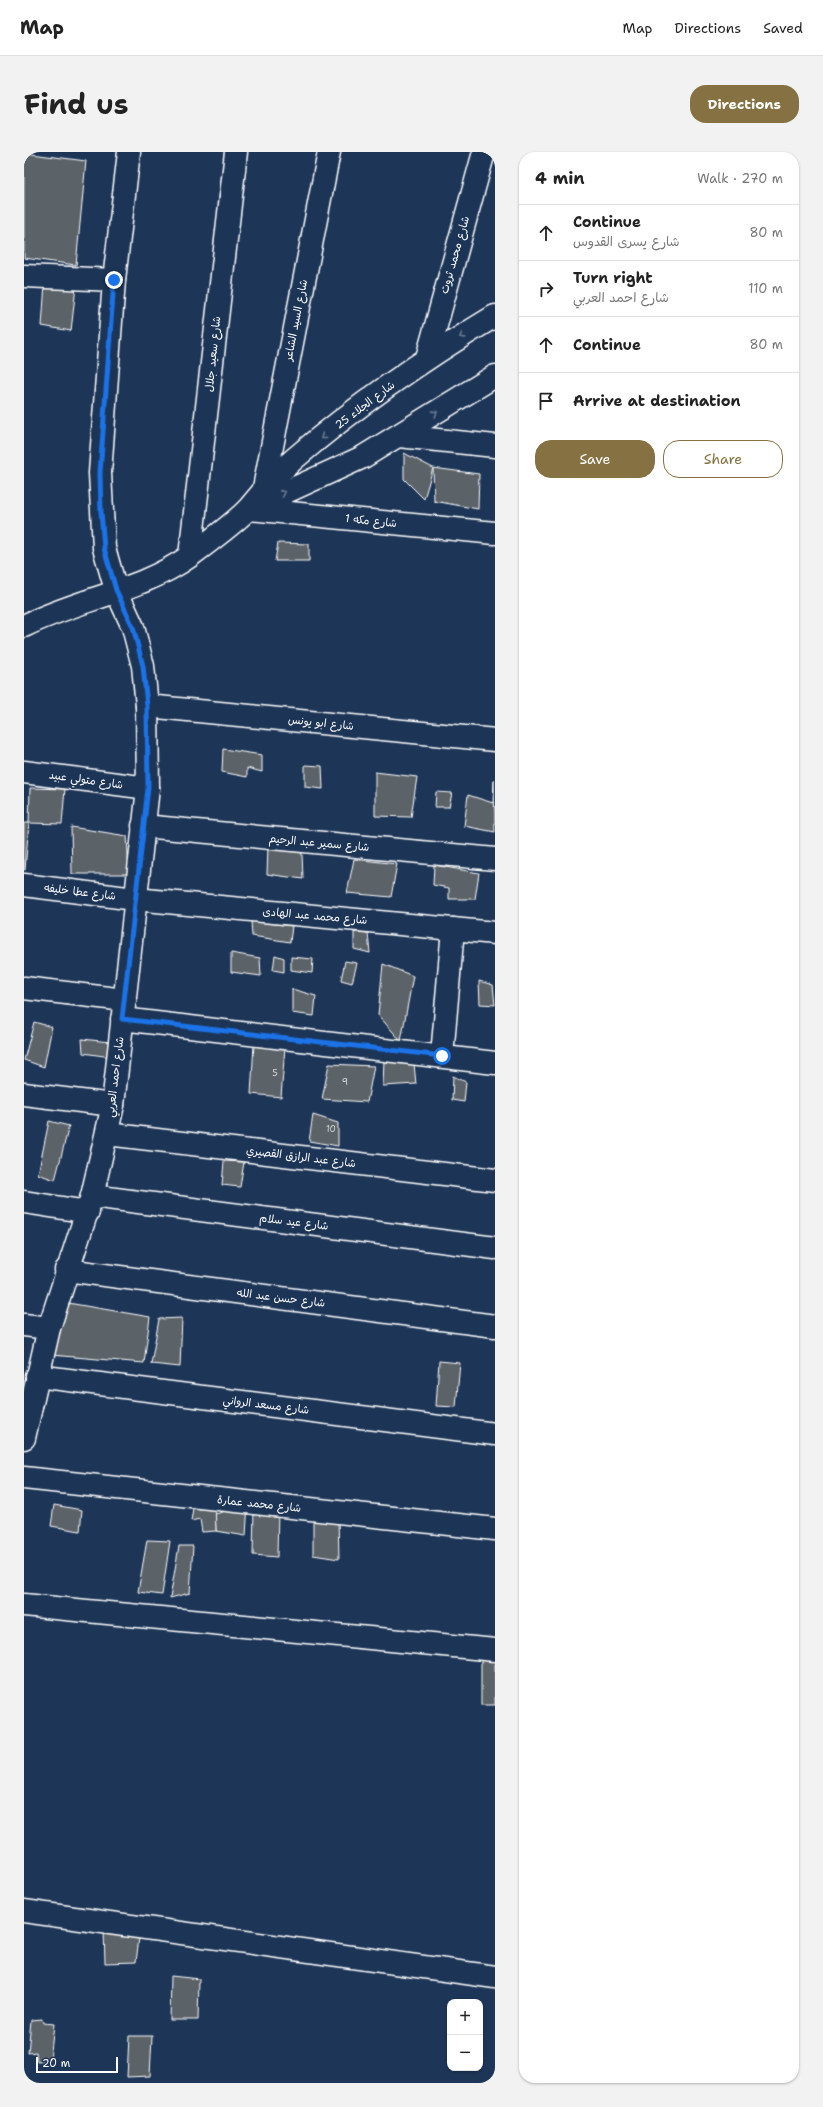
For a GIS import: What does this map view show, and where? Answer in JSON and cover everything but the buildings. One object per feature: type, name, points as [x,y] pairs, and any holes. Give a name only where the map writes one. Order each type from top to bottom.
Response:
[{"type":"street","name":"شارع احمد العربي","points":[[25,1430],[49,1328],[66,1270],[90,1204],[113,1105],[148,788],[147,706],[143,666],[133,627],[116,590],[104,548],[100,473],[114,280],[130,152]]},
{"type":"street","name":"شارع سعيد جلال","points":[[190,556],[236,152]]},
{"type":"street","name":"شارع السيد الشاعر","points":[[264,488],[329,152]]},
{"type":"street","name":"شارع محمد ثروت","points":[[427,358],[484,152]]},
{"type":"street","points":[[24,276],[114,280]]},
{"type":"street","name":"شارع الجلاء 25","points":[[24,626],[68,606],[159,575],[190,556],[248,509],[264,488],[294,460],[427,358],[495,316]]},
{"type":"street","name":"شارع الجلاء 25","points":[[248,509],[363,457],[495,376]]},
{"type":"street","points":[[399,436],[495,446]]},
{"type":"street","name":"شارع مكه 1","points":[[248,509],[495,533]]},
{"type":"street","name":"شارع ابو يونس","points":[[147,706],[495,740]]},
{"type":"street","name":"شارع متولي عبيد","points":[[24,772],[148,788]]},
{"type":"street","name":"شارع سمير عبد الرحيم","points":[[143,826],[495,859]]},
{"type":"street","name":"شارع عطا خليفه","points":[[24,885],[135,899]]},
{"type":"street","name":"شارع محمد عبد الهادى","points":[[135,899],[495,933]]},
{"type":"street","points":[[442,1056],[453,929]]},
{"type":"street","points":[[24,988],[123,1010],[495,1063]]},
{"type":"street","points":[[24,1094],[113,1105]]},
{"type":"street","name":"شارع عبد الرازق القصيري","points":[[107,1134],[495,1180]]},
{"type":"street","name":"شارع عيد سلام","points":[[24,1202],[90,1204],[495,1248]]},
{"type":"street","name":"شارع حسن عبد الله","points":[[66,1270],[495,1326]]},
{"type":"street","points":[[24,1324],[49,1328]]},
{"type":"street","name":"شارع مسعد الرواني","points":[[38,1376],[495,1434]]},
{"type":"street","name":"شارع محمد عمارة","points":[[24,1478],[495,1529]]},
{"type":"street","points":[[24,1605],[495,1650]]},
{"type":"street","points":[[24,1910],[495,1977]]},
{"type":"route","points":[[114,280],[100,473],[101,511],[104,548],[116,590],[133,627],[143,666],[147,706],[148,788],[122,1019],[442,1056]]}]
